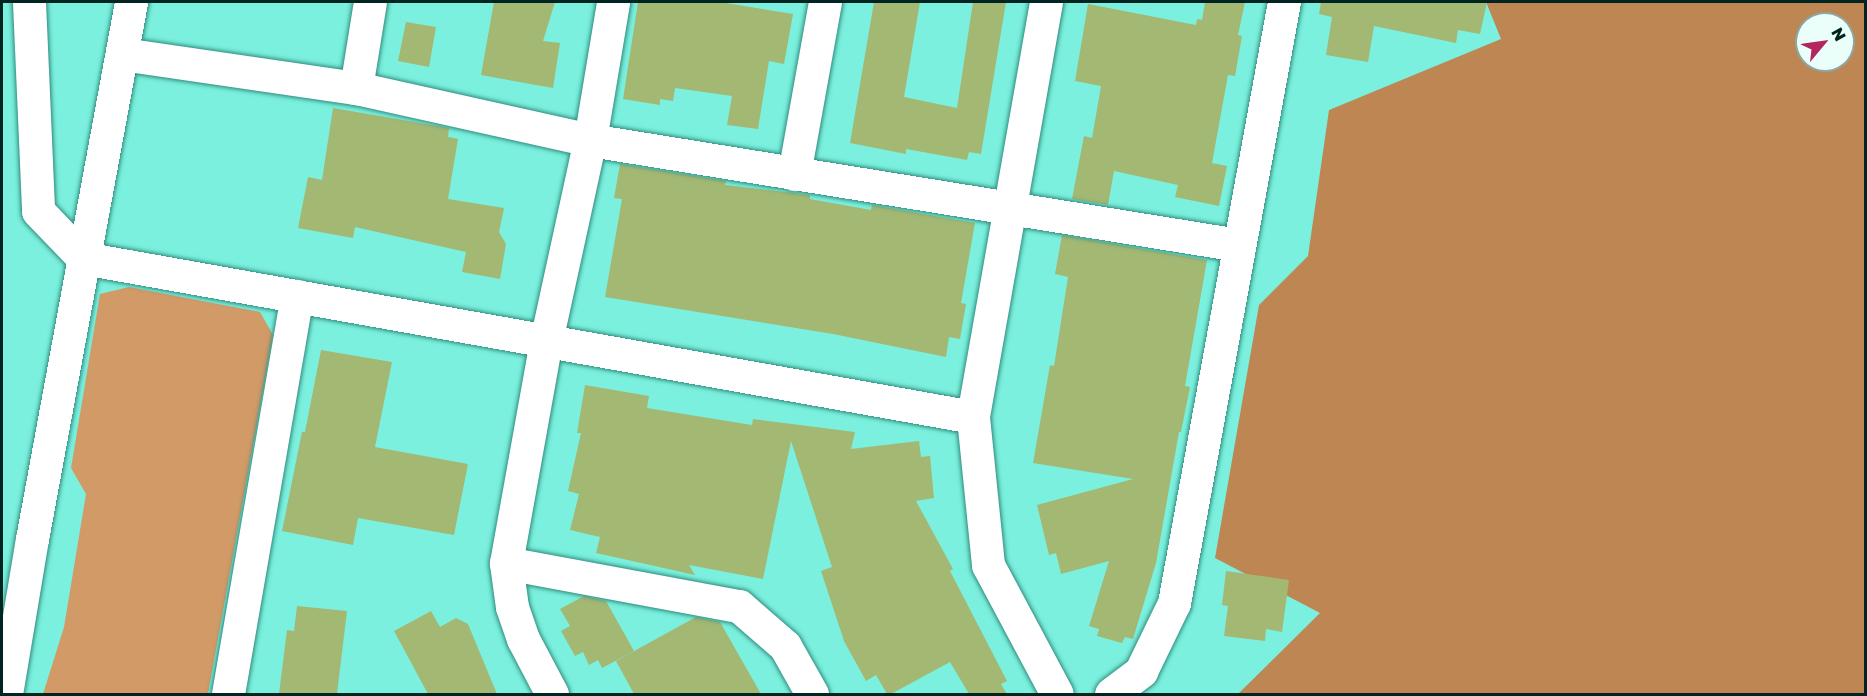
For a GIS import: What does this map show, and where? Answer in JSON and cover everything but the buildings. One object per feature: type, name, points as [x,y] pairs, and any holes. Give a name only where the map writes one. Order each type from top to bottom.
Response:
[{"type":"street","points":[[29,2],[38,211],[83,258],[973,417]]},
{"type":"street","points":[[6,694],[131,2]]},
{"type":"street","points":[[356,88],[370,2]]},
{"type":"street","points":[[552,694],[522,639],[512,607],[506,563],[546,342],[590,140],[613,2]]},
{"type":"street","points":[[794,174],[825,2]]},
{"type":"street","points":[[1046,2],[973,417],[988,565],[1057,694]]},
{"type":"street","points":[[1111,694],[1141,671],[1174,603],[1284,2]]},
{"type":"street","points":[[122,54],[356,88],[590,140],[1238,245]]},
{"type":"street","points":[[228,694],[297,296]]},
{"type":"street","points":[[506,563],[739,606],[785,646],[812,694]]},
{"type":"shaded area","points":[[1486,2],[1865,2],[1865,694],[1238,694],[1320,613],[1215,558],[1259,305],[1308,256],[1329,110],[1501,39]]},
{"type":"shaded area","points":[[129,287],[260,312],[273,335],[208,694],[43,694],[64,627],[86,494],[71,468],[100,294]]}]
